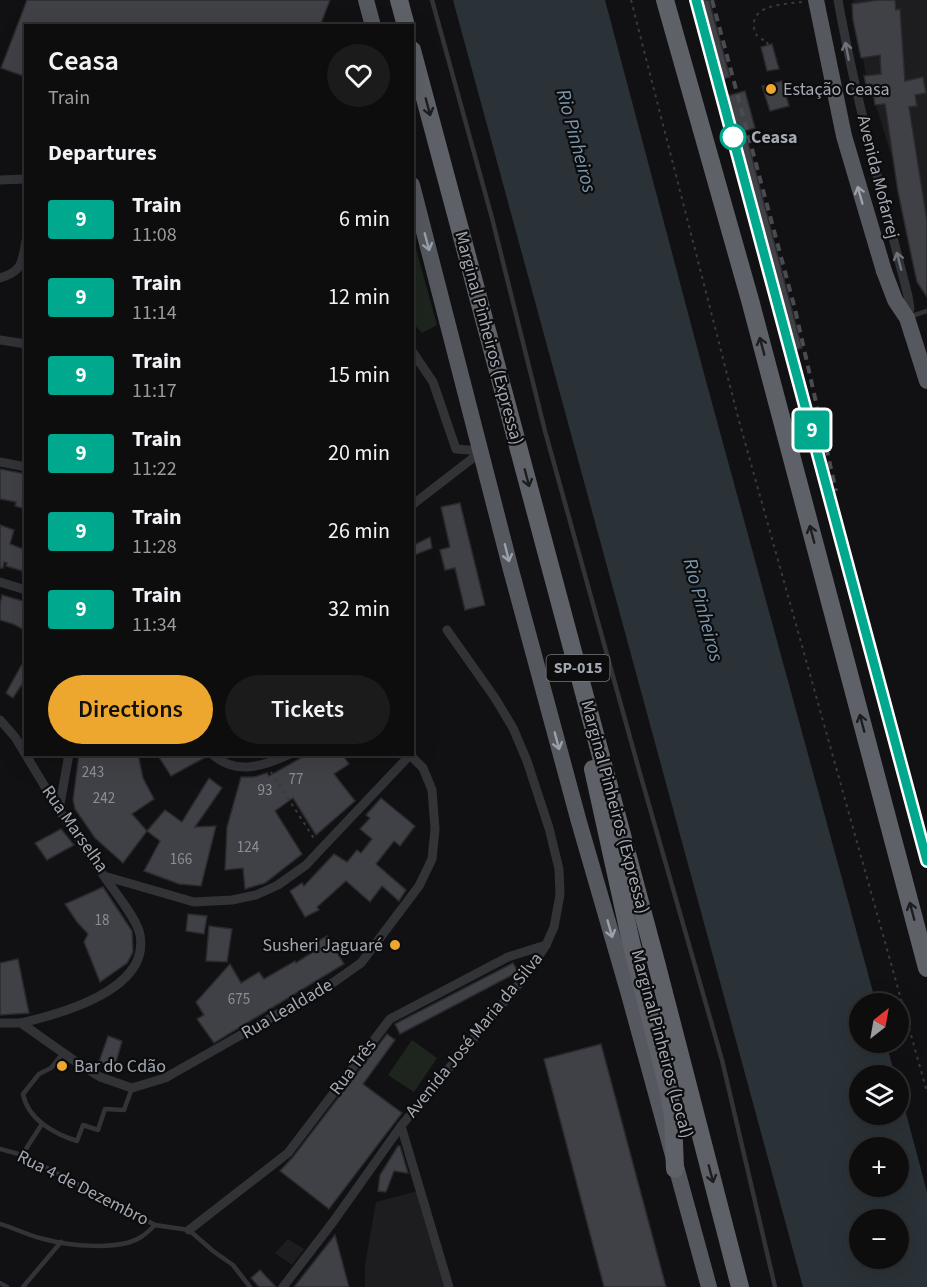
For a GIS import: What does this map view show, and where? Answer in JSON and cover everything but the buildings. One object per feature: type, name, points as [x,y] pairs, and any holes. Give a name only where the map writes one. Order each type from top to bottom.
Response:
[{"type":"highway","points":[[366,0],[372,24]]},
{"type":"highway","points":[[399,0],[405,24]]},
{"type":"highway","points":[[665,0],[750,300],[927,968]]},
{"type":"highway","points":[[813,1],[844,136],[884,271],[895,300],[907,318],[927,381]]},
{"type":"highway","name":"Marginal Pinheiros (Expressa)","points":[[414,57],[582,681],[740,1287]]},
{"type":"highway","name":"Marginal Pinheiros (Local)","points":[[414,193],[579,822],[709,1287]]},
{"type":"highway","points":[[582,681],[590,754],[608,842],[668,1088],[673,1116],[675,1169]]},
{"type":"street","name":"Avenida Mofarrej","points":[[838,0],[867,140],[908,296],[910,308],[907,318]]},
{"type":"street","points":[[0,180],[24,179]]},
{"type":"street","points":[[0,278],[19,268],[24,249]]},
{"type":"street","points":[[0,340],[24,344]]},
{"type":"street","points":[[414,354],[433,382],[456,449],[482,451]]},
{"type":"street","points":[[414,503],[482,451]]},
{"type":"street","points":[[0,462],[24,467]]},
{"type":"street","points":[[0,582],[24,589]]},
{"type":"street","name":"Avenida José Maria da Silva","points":[[283,1287],[333,1222],[401,1126],[528,973],[546,945],[554,927],[560,895],[559,869],[538,793],[513,728],[495,698],[447,630]]},
{"type":"street","name":"Rua Marselha","points":[[0,720],[24,752]]},
{"type":"street","name":"Rua Marselha","points":[[26,756],[59,810],[104,876],[194,902],[232,900],[256,895],[278,885],[306,865],[408,756]]},
{"type":"street","points":[[59,810],[69,756]]},
{"type":"street","points":[[215,756],[230,766],[242,768],[266,765],[286,756]]},
{"type":"street","name":"Rua Lealdade","points":[[132,1088],[165,1078],[334,982],[361,963],[419,886],[432,860],[435,829],[432,790],[423,768],[410,756]]},
{"type":"street","points":[[0,1023],[21,1023],[61,1011],[113,989],[135,966],[140,952],[139,930],[104,876]]},
{"type":"street","name":"Rua Três","points":[[189,1230],[288,1153],[390,1019],[508,957],[546,945]]},
{"type":"street","points":[[21,1023],[100,1077],[132,1088]]},
{"type":"street","points":[[401,1126],[449,1287]]},
{"type":"lane","points":[[432,0],[492,218],[557,476],[635,759],[722,1060],[776,1287]]},
{"type":"lane","points":[[907,318],[927,311]]},
{"type":"lane","points":[[63,1053],[51,1068],[39,1074],[23,1094],[28,1107],[42,1124],[62,1136],[77,1141],[83,1125],[98,1130],[105,1108],[124,1110],[132,1088]]},
{"type":"lane","points":[[22,1155],[42,1124]]},
{"type":"lane","name":"Rua 4 de Dezembro","points":[[0,1149],[22,1155],[155,1225],[189,1230]]},
{"type":"lane","points":[[0,1224],[44,1239],[80,1245],[123,1244],[141,1237],[155,1225]]},
{"type":"lane","points":[[189,1230],[233,1265],[250,1287]]},
{"type":"lane","points":[[23,1287],[61,1242]]},
{"type":"lane","points":[[0,1283],[7,1287]]},
{"type":"path","points":[[631,0],[739,421],[927,1092]]},
{"type":"path","points":[[768,45],[766,40],[760,39],[753,23],[760,11],[779,5],[813,1]]},
{"type":"path","points":[[266,765],[321,849]]},
{"type":"shaded area","points":[[853,0],[927,0],[927,271],[865,70]]},
{"type":"shaded area","points":[[414,242],[437,325],[422,333],[414,324]]},
{"type":"shaded area","points":[[412,1040],[437,1058],[414,1092],[388,1075]]},
{"type":"shaded area","points":[[421,1190],[446,1287],[365,1287],[365,1265],[376,1202]]},
{"type":"shaded area","points":[[288,1239],[304,1249],[292,1265],[275,1253]]},
{"type":"water","name":"Rio Pinheiros","points":[[453,0],[605,0],[706,381],[873,993],[849,993],[849,1053],[889,1053],[892,1065],[849,1065],[849,1125],[909,1124],[927,1192],[927,1287],[803,1287]]},
{"type":"railway","points":[[696,0],[927,861]]},
{"type":"railway","points":[[712,0],[795,309],[836,491]]},
{"type":"train","name":"9","points":[[696,0],[927,861]]},
{"type":"place","name":"Estação Ceasa","points":[[771,89]]},
{"type":"place","name":"Ceasa","points":[[733,137]]},
{"type":"place","name":"Susheri Jaguaré","points":[[395,945]]},
{"type":"place","name":"Bar do Cdão","points":[[62,1066]]}]
